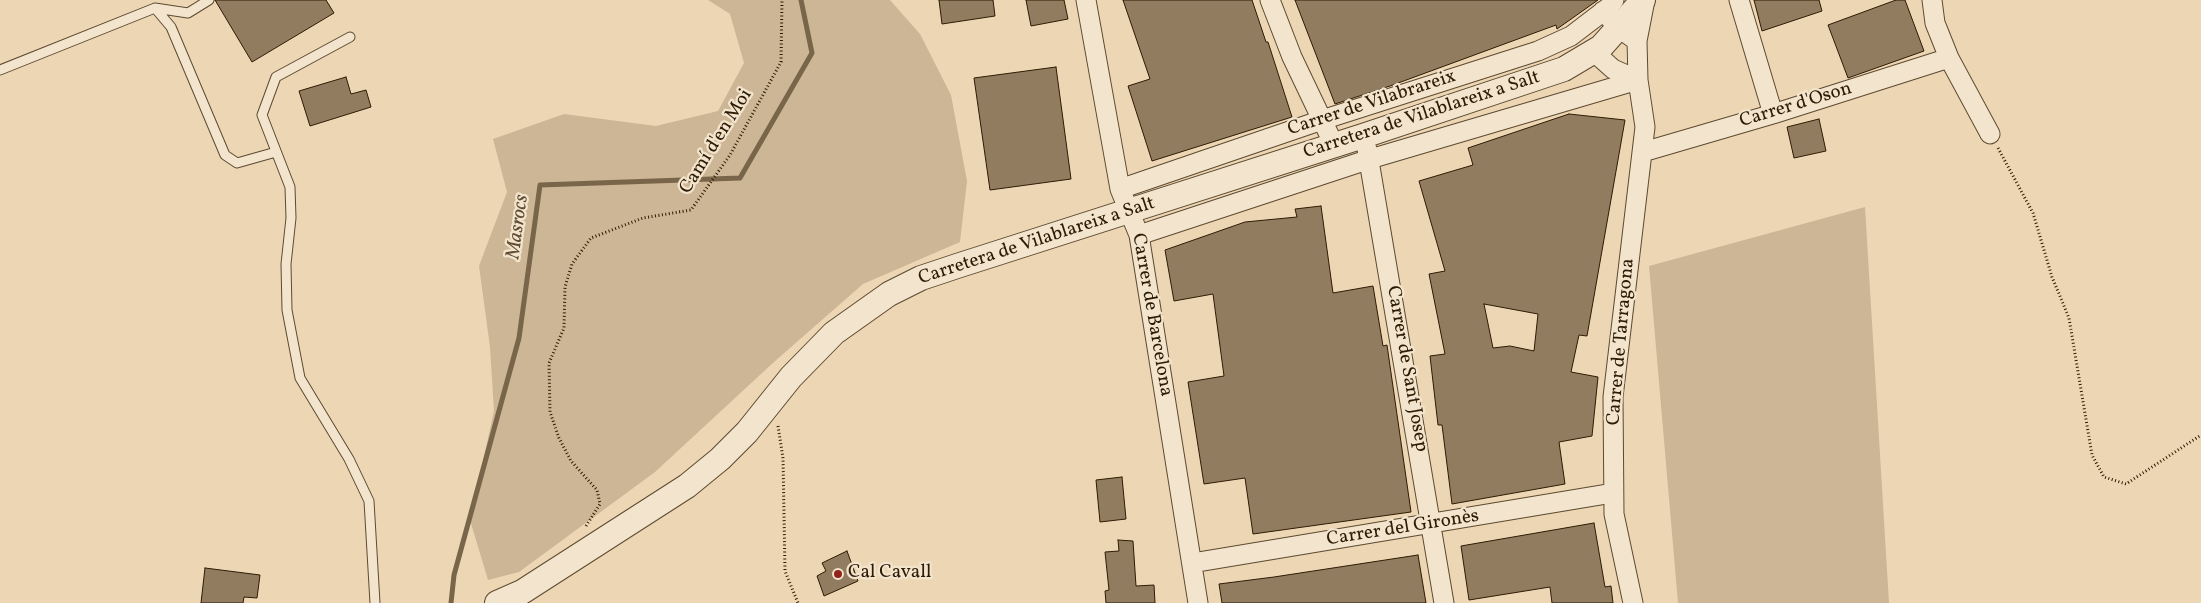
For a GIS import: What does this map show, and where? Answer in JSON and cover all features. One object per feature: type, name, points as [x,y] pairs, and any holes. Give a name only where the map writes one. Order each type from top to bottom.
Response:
[{"type":"street","name":"Carrer de Barcelona","points":[[1086,0],[1120,189],[1139,235],[1198,603]]},
{"type":"street","points":[[1270,0],[1292,57],[1334,145]]},
{"type":"street","name":"Carretera de Vilablareix a Salt","points":[[498,603],[522,592],[687,486],[720,459],[747,432],[791,377],[834,333],[889,294],[922,278],[957,266],[1363,136],[1564,69],[1594,52],[1618,20],[1644,0]]},
{"type":"street","points":[[1739,0],[1773,114]]},
{"type":"street","points":[[1932,0],[1935,23],[1949,58],[1990,134]]},
{"type":"street","name":"Carrer de Vilabrareix","points":[[1120,189],[1322,120],[1538,52],[1571,36],[1618,20]]},
{"type":"street","name":"Carrer de Tarragona","points":[[1618,20],[1638,80],[1645,127],[1613,397],[1614,514],[1633,603]]},
{"type":"street","points":[[1594,52],[1613,69],[1638,80]]},
{"type":"street","name":"Carrer d'Oson","points":[[1643,152],[1773,114],[1949,58]]},
{"type":"street","points":[[1139,235],[1370,159],[1638,80]]},
{"type":"street","name":"Carrer de Sant Josep","points":[[1363,136],[1370,159],[1444,603]]},
{"type":"street","name":"Carrer del Gironès","points":[[1192,563],[1613,493]]},
{"type":"lane","points":[[0,70],[156,8],[188,13],[209,0]]},
{"type":"lane","points":[[156,8],[171,27],[225,155],[237,163],[276,152]]},
{"type":"lane","points":[[350,37],[276,77],[262,115],[290,187],[291,218],[286,264],[287,310],[300,378],[349,459],[369,501],[375,603]]},
{"type":"path","name":"Camí d'en Moi","points":[[584,529],[600,504],[597,490],[571,461],[550,412],[549,363],[564,328],[566,287],[572,264],[591,238],[643,218],[691,210],[730,155],[781,62],[782,0]]},
{"type":"path","points":[[1990,134],[2033,213],[2052,277],[2069,318],[2092,455],[2104,477],[2126,484],[2201,435]]},
{"type":"path","points":[[777,425],[783,458],[785,571],[798,603]]},
{"type":"shaded area","points":[[708,0],[890,0],[920,34],[951,95],[967,181],[960,242],[863,284],[774,362],[655,472],[519,572],[488,580],[470,520],[494,411],[490,347],[479,266],[507,192],[493,139],[564,114],[656,126],[718,111],[744,63],[730,14]]},
{"type":"shaded area","points":[[1865,207],[1889,603],[1678,603],[1649,266]]},
{"type":"building","points":[[215,0],[326,0],[334,13],[252,62]]},
{"type":"building","points":[[939,0],[993,0],[995,16],[942,24]]},
{"type":"building","points":[[1026,0],[1064,0],[1068,19],[1031,26]]},
{"type":"building","points":[[1123,0],[1252,0],[1266,42],[1268,42],[1292,117],[1152,161],[1128,86],[1150,79]]},
{"type":"building","points":[[1295,0],[1598,0],[1557,29],[1556,25],[1390,86],[1335,104]]},
{"type":"building","points":[[1754,0],[1819,0],[1822,11],[1762,31]]},
{"type":"building","points":[[1896,0],[1905,0],[1924,51],[1848,78],[1828,25]]},
{"type":"building","points":[[1056,67],[1071,179],[990,190],[974,78]]},
{"type":"building","points":[[346,77],[351,94],[366,90],[371,107],[310,126],[299,91]]},
{"type":"building","points":[[1569,114],[1625,120],[1587,336],[1579,335],[1571,372],[1598,377],[1592,436],[1559,442],[1565,484],[1452,504],[1442,425],[1438,425],[1430,356],[1445,354],[1429,274],[1445,271],[1419,181],[1473,165],[1468,148]],"holes":[[[1484,304],[1538,314],[1534,351],[1510,346],[1493,348]]]},
{"type":"building","points":[[1819,119],[1826,151],[1794,158],[1787,127]]},
{"type":"building","points":[[1321,206],[1333,293],[1373,286],[1383,346],[1387,345],[1411,512],[1253,534],[1245,478],[1204,484],[1188,382],[1224,376],[1213,294],[1174,301],[1165,250],[1245,222],[1297,217],[1295,209]]},
{"type":"building","points":[[1122,477],[1126,519],[1100,522],[1096,480]]},
{"type":"building","points":[[1594,523],[1605,587],[1611,586],[1613,603],[1552,603],[1550,587],[1469,600],[1461,546]]},
{"type":"building","points":[[1118,540],[1133,541],[1136,586],[1154,585],[1155,603],[1106,603],[1105,591],[1109,590],[1105,552],[1119,551]]},
{"type":"building","name":"Cal Cavall","points":[[847,551],[858,581],[824,596],[817,576],[826,571],[822,563]]},
{"type":"building","points":[[1418,555],[1426,603],[1222,603],[1219,584]]},
{"type":"building","points":[[205,568],[260,575],[257,598],[244,597],[243,603],[201,603]]},
{"type":"waterway","name":"Masrocs","points":[[451,603],[454,575],[519,338],[540,185],[740,178],[812,53],[801,0]]},
{"type":"place","name":"Cal Cavall","points":[[838,574]]}]
